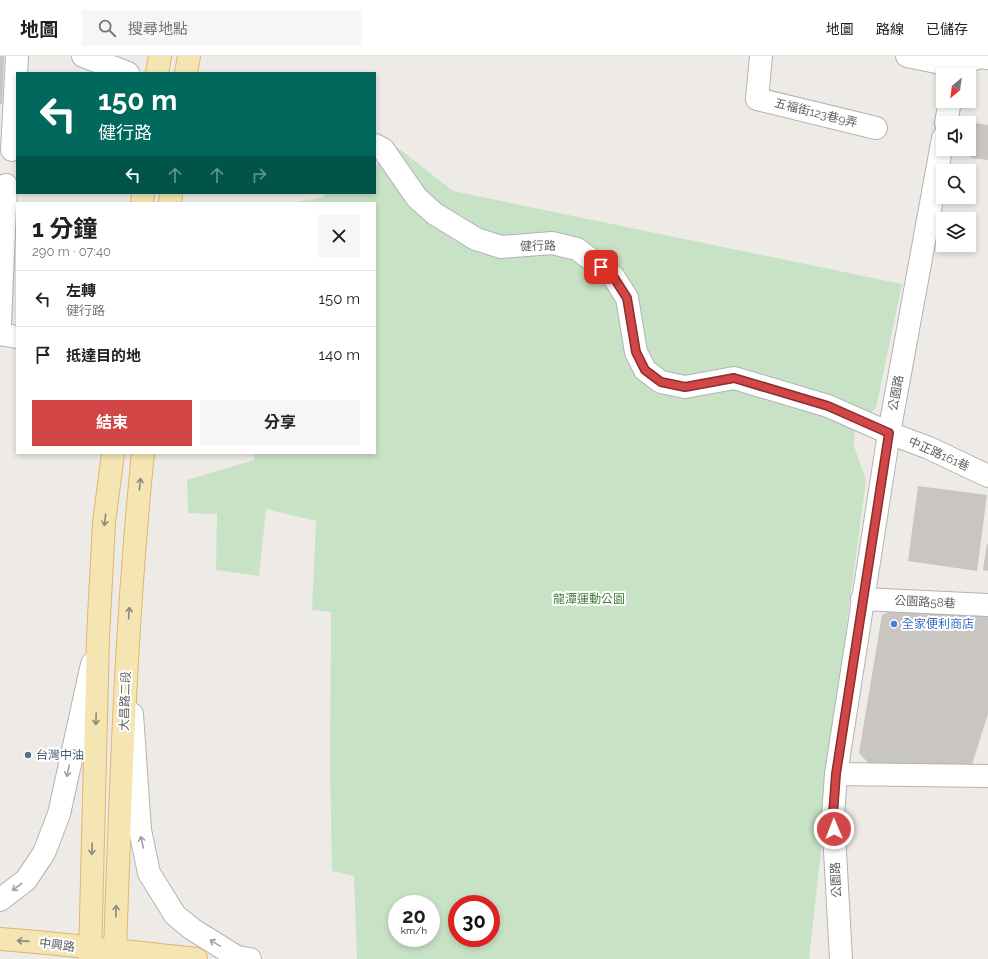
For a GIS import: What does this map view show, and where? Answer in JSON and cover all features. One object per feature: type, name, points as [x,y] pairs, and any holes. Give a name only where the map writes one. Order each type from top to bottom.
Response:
[{"type":"main road","points":[[158,72],[160,56]]},
{"type":"main road","points":[[186,72],[189,56]]},
{"type":"main road","points":[[90,954],[98,637],[104,523],[113,454]]},
{"type":"main road","name":"大昌路二段","points":[[115,954],[127,644],[143,454]]},
{"type":"main road","name":"中興路","points":[[0,939],[49,943],[90,954],[196,959]]},
{"type":"street","points":[[16,72],[17,56]]},
{"type":"street","points":[[83,56],[125,72]]},
{"type":"street","name":"五福街123巷9弄","points":[[761,56],[757,98],[876,128]]},
{"type":"street","points":[[907,56],[948,68]]},
{"type":"street","points":[[959,68],[979,57],[988,58]]},
{"type":"street","points":[[12,150],[16,75]]},
{"type":"street","name":"健行路","points":[[376,146],[383,149],[418,198],[435,214],[476,238],[501,247],[552,243],[577,249],[613,276],[627,298],[636,352],[645,370],[661,382],[685,387],[734,378],[828,406],[889,433]]},
{"type":"street","name":"公園路","points":[[841,959],[833,814],[836,774],[889,433],[940,156]]},
{"type":"street","points":[[0,324],[6,186]]},
{"type":"street","points":[[0,334],[16,337]]},
{"type":"street","name":"中正路161巷","points":[[889,433],[929,448],[988,476]]},
{"type":"street","name":"公園路58巷","points":[[862,599],[988,606]]},
{"type":"street","points":[[0,900],[26,880],[44,853],[59,814],[98,637]]},
{"type":"street","points":[[127,644],[140,830],[150,873],[176,915],[192,929],[237,957],[250,959]]},
{"type":"street","points":[[836,774],[988,776]]},
{"type":"green space","name":"龍潭運動公園","points":[[393,144],[453,191],[902,284],[876,408],[855,428],[854,446],[866,480],[842,661],[809,959],[357,959],[354,876],[332,871],[330,770],[331,612],[312,610],[316,521],[266,509],[259,576],[216,570],[217,514],[188,513],[187,480],[254,460],[255,454],[376,454],[376,202],[296,202],[324,197],[325,194],[376,194],[376,166]]},
{"type":"building","points":[[0,56],[4,56],[2,104],[0,104]]},
{"type":"building","points":[[976,123],[988,125],[988,160],[971,158],[971,156],[976,156]]},
{"type":"building","points":[[918,486],[987,495],[977,571],[908,561]]},
{"type":"building","points":[[988,544],[988,571],[983,570]]},
{"type":"building","points":[[898,607],[988,613],[988,714],[971,768],[871,766],[859,753],[882,615]]},
{"type":"place","name":"全家便利商店","points":[[894,624]]},
{"type":"place","name":"台灣中油","points":[[28,755]]},
{"type":"route","points":[[601,267],[613,276],[627,298],[636,352],[645,370],[661,382],[685,387],[734,378],[828,406],[889,433],[836,774],[833,814],[834,829]]}]
